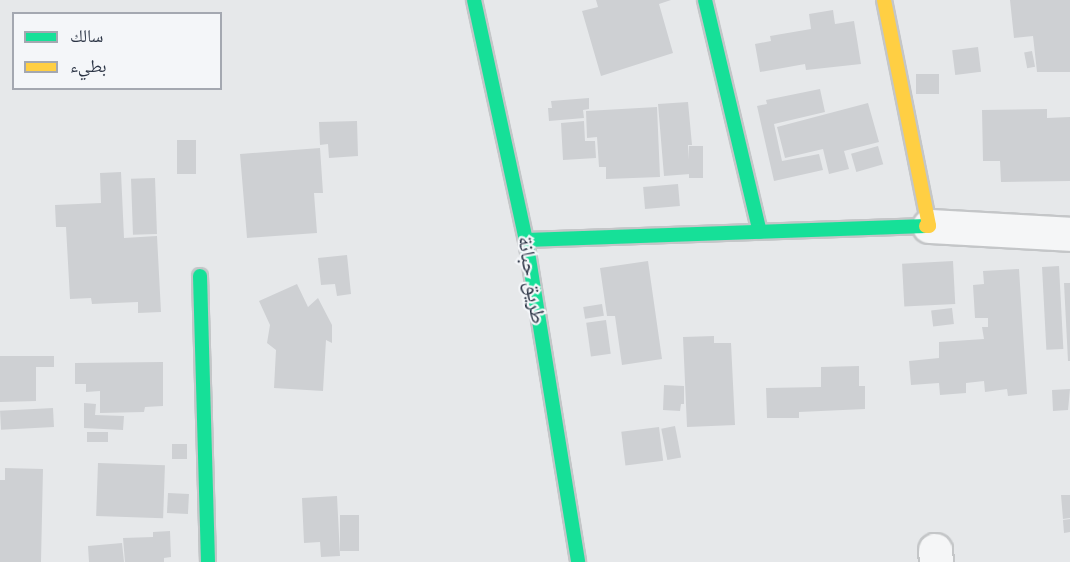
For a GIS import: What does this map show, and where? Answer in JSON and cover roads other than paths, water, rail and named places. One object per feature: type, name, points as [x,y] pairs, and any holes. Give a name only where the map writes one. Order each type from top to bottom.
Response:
[{"type":"street","name":"طريق حبانة","points":[[474,0],[526,240],[578,562]]},
{"type":"street","points":[[705,0],[760,232]]},
{"type":"street","points":[[884,0],[929,226]]},
{"type":"street","points":[[526,240],[929,226],[1070,234]]},
{"type":"street","points":[[200,276],[208,562]]}]
